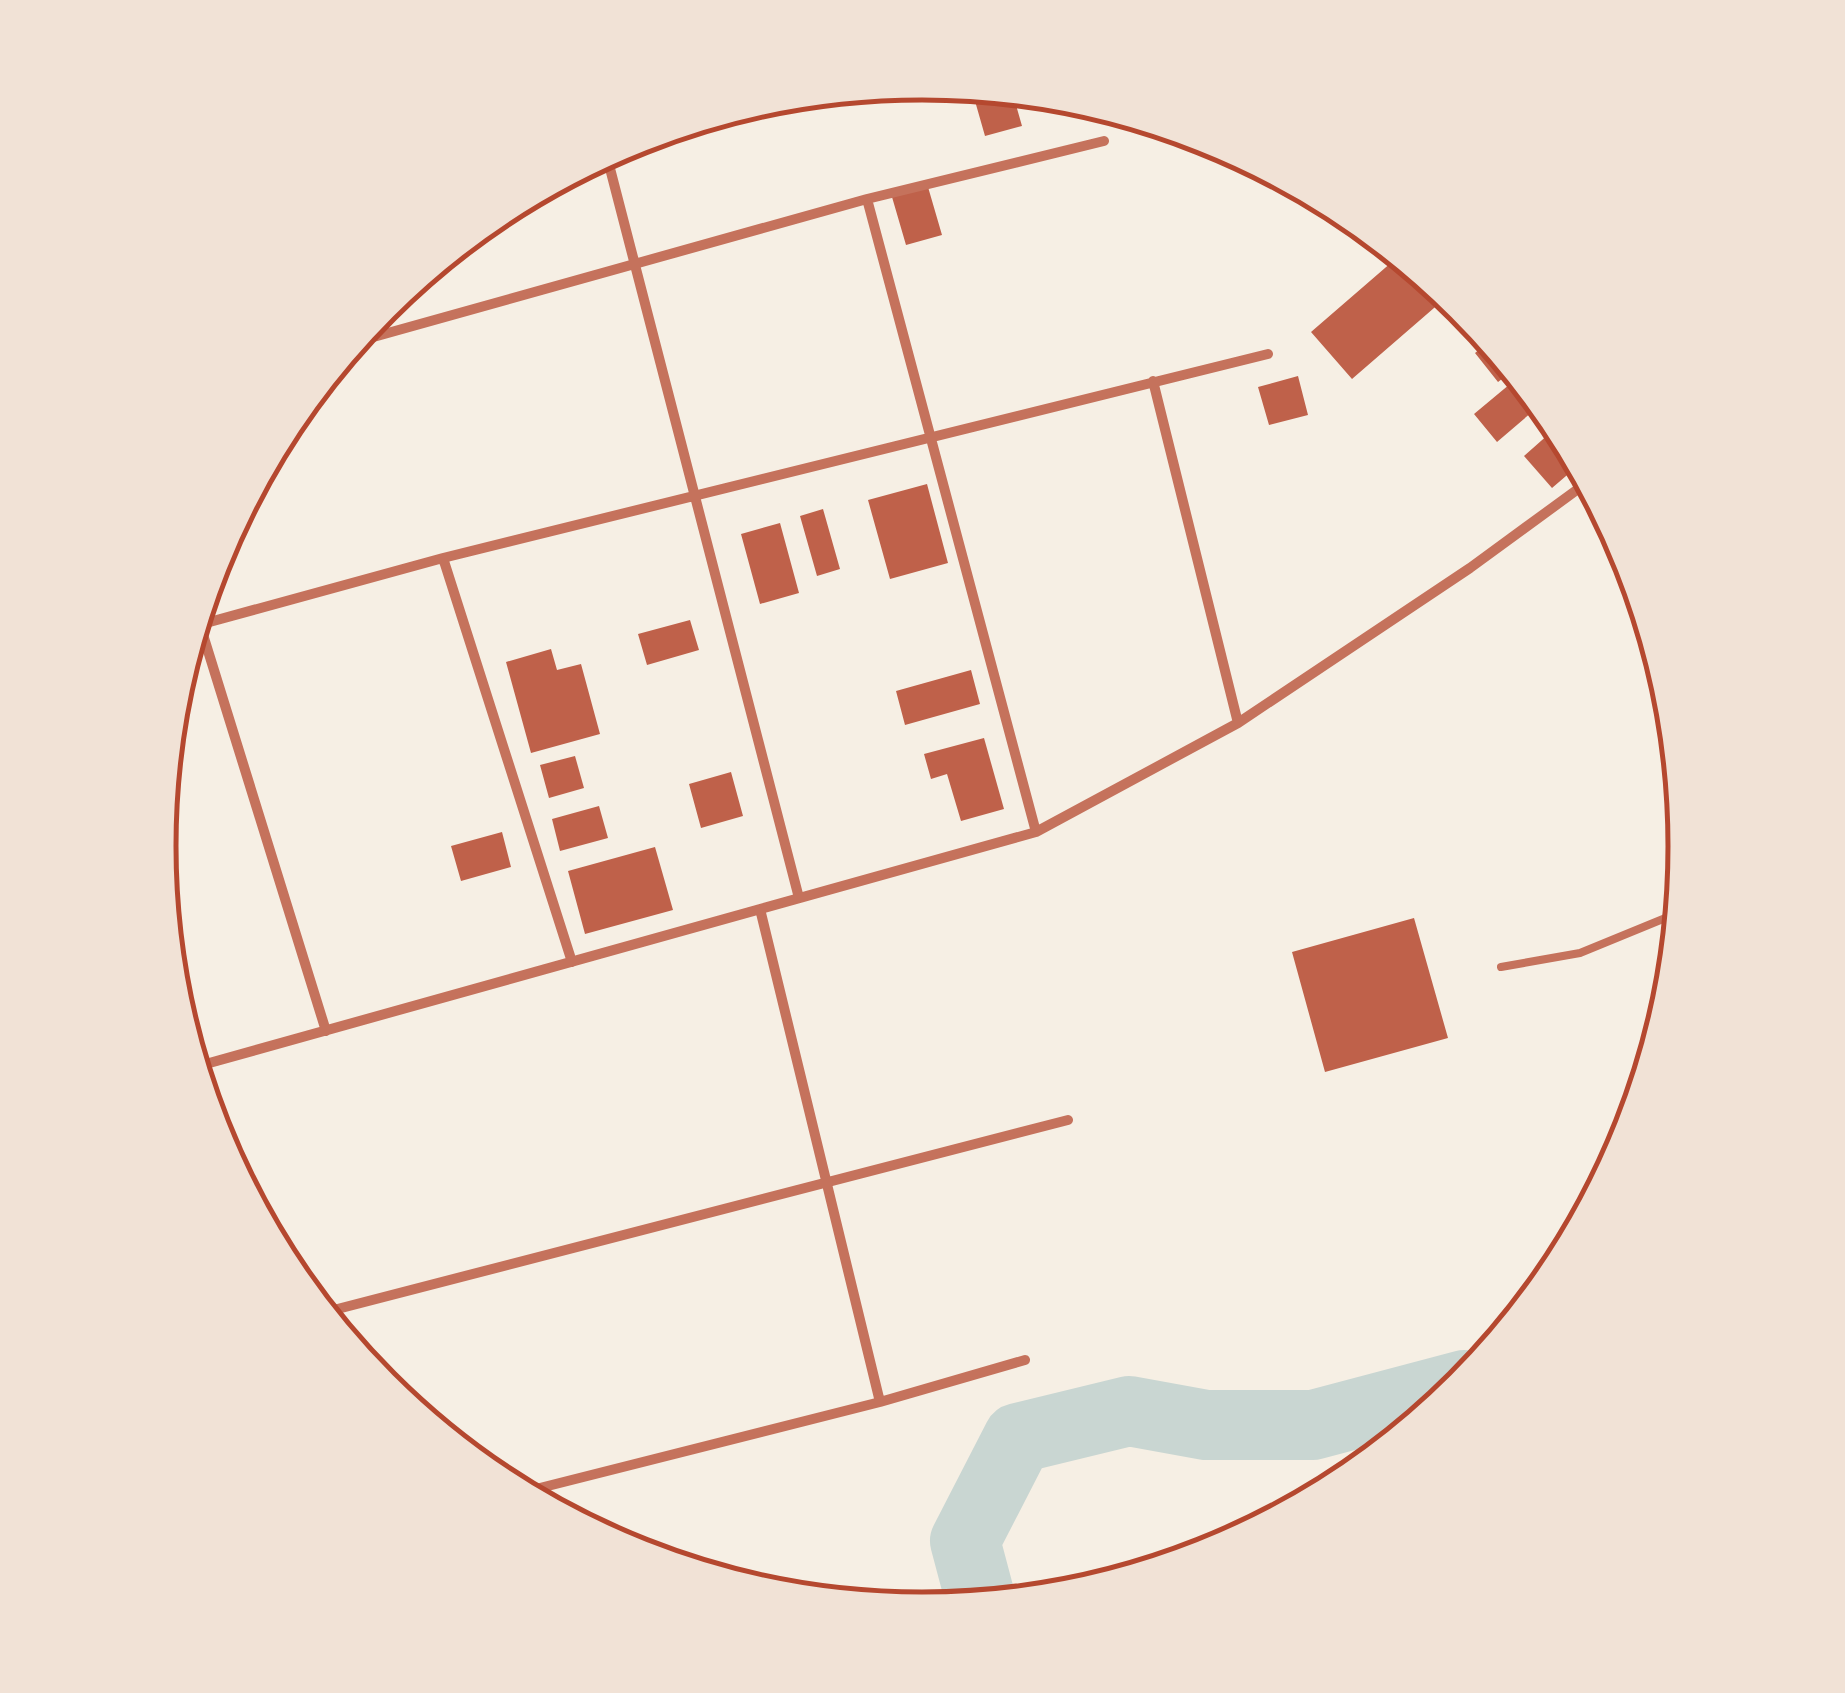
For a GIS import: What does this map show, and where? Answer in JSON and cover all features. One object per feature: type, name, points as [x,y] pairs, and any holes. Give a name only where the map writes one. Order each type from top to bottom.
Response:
[{"type":"street","points":[[379,335],[868,199],[1104,141]]},
{"type":"street","points":[[610,169],[799,898]]},
{"type":"street","points":[[868,199],[1036,832]]},
{"type":"street","points":[[211,621],[443,558],[1268,354]]},
{"type":"street","points":[[1153,381],[1238,723]]},
{"type":"street","points":[[208,1062],[1036,832],[1238,723],[1470,568],[1577,489]]},
{"type":"street","points":[[443,558],[572,962]]},
{"type":"street","points":[[204,644],[326,1031]]},
{"type":"street","points":[[760,909],[880,1402]]},
{"type":"street","points":[[337,1309],[1068,1120]]},
{"type":"street","points":[[542,1488],[880,1402],[1025,1360]]},
{"type":"lane","points":[[1502,967],[1580,952],[1665,918]]},
{"type":"building","points":[[975,102],[1016,106],[1022,126],[985,136]]},
{"type":"building","points":[[928,187],[942,235],[906,245],[892,197]]},
{"type":"building","points":[[1389,264],[1436,306],[1352,379],[1311,332]]},
{"type":"building","points":[[1479,349],[1503,378],[1498,382],[1475,353]]},
{"type":"building","points":[[1298,376],[1308,415],[1269,425],[1258,387]]},
{"type":"building","points":[[1509,385],[1530,414],[1497,442],[1474,414]]},
{"type":"building","points":[[1546,437],[1569,473],[1552,488],[1524,456]]},
{"type":"building","points":[[927,484],[948,563],[890,579],[868,500]]},
{"type":"building","points":[[823,509],[840,569],[817,576],[800,516]]},
{"type":"building","points":[[780,523],[799,593],[760,604],[741,534]]},
{"type":"building","points":[[690,620],[699,650],[647,665],[638,634]]},
{"type":"building","points":[[551,649],[557,670],[581,664],[600,734],[531,753],[506,662]]},
{"type":"building","points":[[971,670],[980,704],[905,725],[896,691]]},
{"type":"building","points":[[984,738],[1004,809],[961,821],[947,774],[931,779],[924,754]]},
{"type":"building","points":[[575,756],[584,788],[549,798],[540,765]]},
{"type":"building","points":[[731,772],[743,816],[701,828],[689,784]]},
{"type":"building","points":[[599,806],[608,838],[560,851],[552,819]]},
{"type":"building","points":[[502,832],[511,867],[461,881],[451,846]]},
{"type":"building","points":[[655,847],[673,910],[585,934],[568,871]]},
{"type":"building","points":[[1414,918],[1448,1038],[1325,1072],[1292,952]]},
{"type":"waterway","points":[[978,1590],[965,1541],[1018,1438],[1129,1411],[1206,1425],[1313,1425],[1429,1394]]}]
